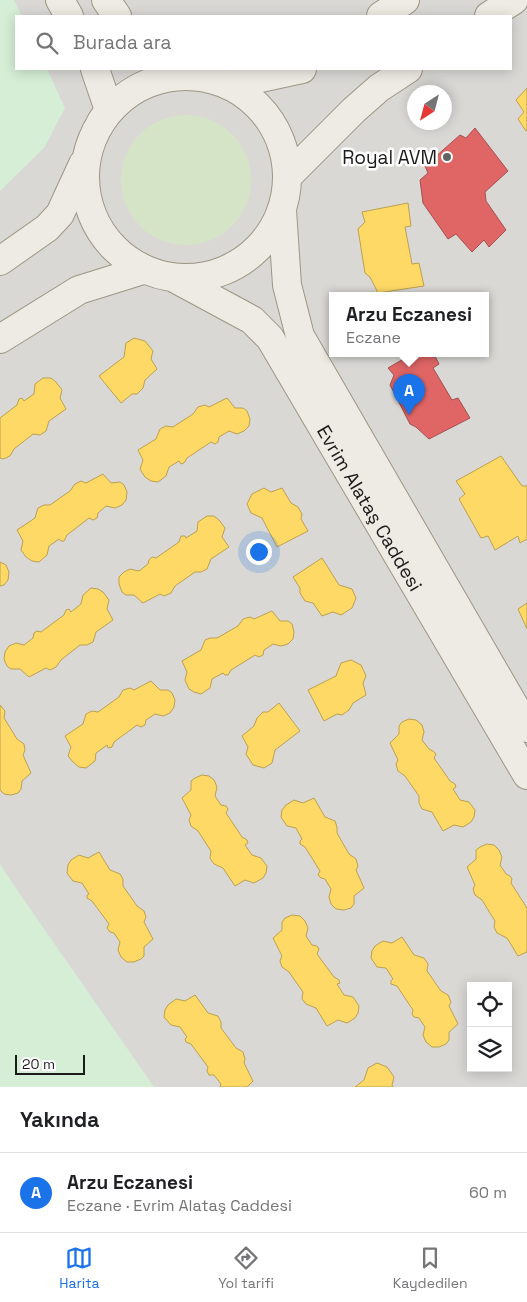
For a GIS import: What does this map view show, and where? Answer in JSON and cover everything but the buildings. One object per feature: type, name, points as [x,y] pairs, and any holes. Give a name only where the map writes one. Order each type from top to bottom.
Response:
[{"type":"main road","points":[[60,0],[68,15]]},
{"type":"main road","points":[[106,0],[116,15]]},
{"type":"main road","points":[[382,15],[405,0]]},
{"type":"main road","points":[[491,15],[514,0]]},
{"type":"main road","points":[[0,261],[47,228],[60,214],[97,128],[109,110],[96,70]]},
{"type":"main road","points":[[228,85],[297,70]]},
{"type":"main road","points":[[287,177],[333,129],[379,88],[406,70]]},
{"type":"main road","points":[[85,158],[85,192],[95,224],[115,251],[143,270],[176,279],[210,276],[241,263],[266,240],[282,210],[287,177],[283,149],[271,122],[252,101],[228,85],[192,73],[169,77],[140,86],[115,104],[97,128]]},
{"type":"main road","name":"Evrim Alataş Caddesi","points":[[282,210],[287,286],[300,336],[527,728]]},
{"type":"main road","points":[[0,339],[79,290],[143,270]]},
{"type":"main road","name":"Evrim Alataş Caddesi","points":[[176,279],[252,320],[270,338],[527,775]]},
{"type":"shaded area","points":[[0,0],[527,0],[527,1087],[0,1087]]},
{"type":"green space","points":[[0,0],[14,0],[22,15],[15,15],[15,70],[47,70],[65,108],[44,148],[0,191]]},
{"type":"green space","points":[[186,115],[199,116],[211,120],[232,134],[246,155],[250,167],[250,193],[246,205],[232,226],[211,240],[199,244],[186,245],[173,244],[161,240],[140,226],[126,205],[122,193],[121,180],[122,167],[126,155],[140,134],[161,120],[173,116]]},
{"type":"green space","points":[[0,864],[13,884],[154,1087],[0,1087]]},
{"type":"place","name":"Royal AVM","points":[[447,157]]},
{"type":"place","name":"Arzu Eczanesi","points":[[409,415]]}]
